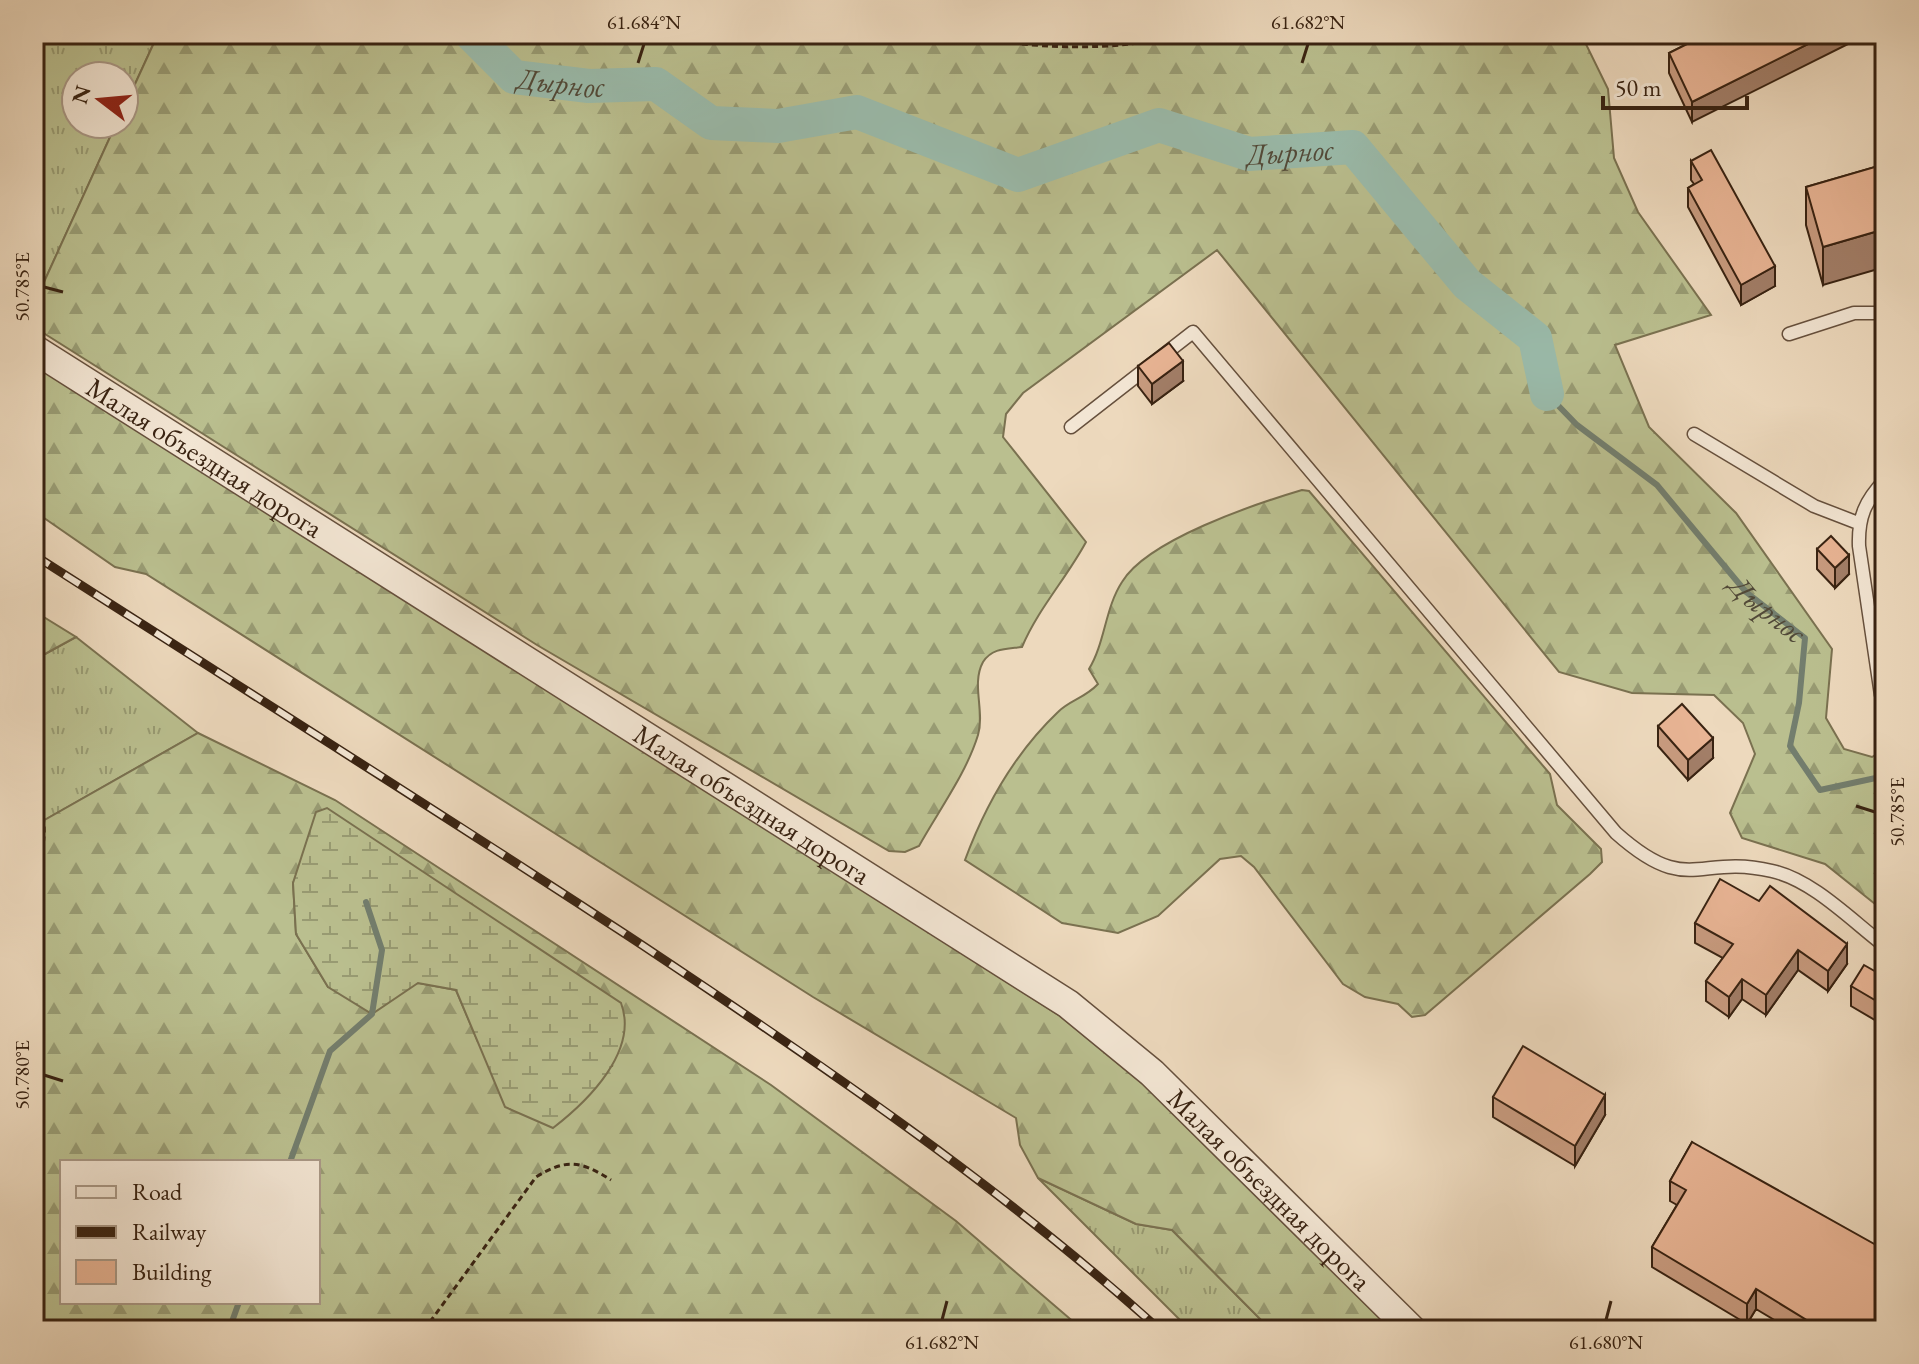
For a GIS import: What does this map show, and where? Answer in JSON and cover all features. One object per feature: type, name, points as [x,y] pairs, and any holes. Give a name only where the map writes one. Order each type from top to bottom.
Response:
[{"type":"street","name":"Малая объездная дорога","points":[[34,349],[1068,1004],[1152,1073],[1412,1330]]},
{"type":"lane","points":[[1789,334],[1854,313],[1885,313]]},
{"type":"lane","points":[[1071,427],[1193,332],[1616,833],[1643,858],[1664,868],[1686,872],[1745,867],[1773,871],[1799,881],[1885,946]]},
{"type":"lane","points":[[1694,434],[1814,506],[1858,523]]},
{"type":"lane","points":[[1881,695],[1858,523],[1867,500],[1885,480]]},
{"type":"path","points":[[963,34],[981,39],[1092,47],[1151,43],[1178,34]]},
{"type":"path","points":[[34,788],[45,813],[45,849],[34,879]]},
{"type":"path","points":[[424,1330],[536,1177],[555,1165],[575,1164],[588,1165],[611,1180]]},
{"type":"green space","points":[[34,34],[158,34],[140,73],[140,60],[60,60],[60,140],[109,140],[34,304]]},
{"type":"green space","points":[[158,34],[1581,34],[1608,89],[1614,158],[1638,212],[1711,315],[1615,345],[1649,427],[1736,513],[1832,649],[1826,718],[1844,749],[1872,757],[1885,749],[1885,912],[1825,864],[1742,838],[1730,813],[1755,754],[1743,723],[1714,695],[1632,693],[1559,672],[1217,250],[1023,393],[1006,414],[1003,437],[1086,542],[1022,647],[995,652],[983,662],[978,679],[978,735],[959,778],[919,846],[905,852],[889,851],[537,645],[34,327],[34,304],[109,140],[140,140],[140,73]]},
{"type":"green space","points":[[34,361],[1060,1016],[1142,1083],[1392,1330],[1271,1330],[1172,1230],[1136,1224],[1038,1178],[1020,1145],[1016,1118],[813,997],[146,574],[115,567],[34,511]]},
{"type":"green space","points":[[1302,490],[1309,491],[1550,774],[1557,805],[1601,849],[1602,862],[1590,874],[1425,1015],[1412,1017],[1398,1004],[1365,997],[1343,984],[1254,867],[1241,856],[1220,859],[1158,916],[1118,933],[1062,923],[965,860],[992,800],[1015,762],[1063,708],[1098,684],[1089,669],[1099,648],[1116,592],[1135,567],[1154,552],[1204,526]]},
{"type":"green space","points":[[34,611],[76,637],[34,660]]},
{"type":"green space","points":[[76,637],[198,733],[34,826],[34,660]]},
{"type":"green space","points":[[198,733],[335,800],[771,1085],[956,1221],[1083,1330],[34,1330],[34,826]],"holes":[[[293,883],[613,1066],[478,1042],[456,990],[418,983],[328,987],[296,934]]]},
{"type":"green space","points":[[327,808],[621,1003],[625,1021],[617,1057],[595,1089],[553,1128],[505,1107],[456,990],[418,983],[372,1014],[328,987],[296,934],[293,883],[316,812]]},
{"type":"green space","points":[[1038,1178],[1136,1224],[1172,1230],[1271,1330],[1190,1330]]},
{"type":"building","points":[[1707,34],[1828,34],[1692,102],[1669,53]]},
{"type":"building","points":[[1711,150],[1775,266],[1741,285],[1688,188],[1702,180],[1691,161]]},
{"type":"building","points":[[1885,164],[1885,229],[1823,247],[1806,187]]},
{"type":"building","points":[[1169,343],[1183,361],[1152,384],[1138,366]]},
{"type":"building","points":[[1831,536],[1849,555],[1835,568],[1817,549]]},
{"type":"building","points":[[1682,704],[1713,738],[1688,760],[1658,726]]},
{"type":"building","points":[[1720,879],[1759,901],[1770,886],[1847,944],[1828,971],[1798,950],[1766,995],[1742,979],[1729,997],[1706,981],[1733,944],[1695,923]]},
{"type":"building","points":[[1864,965],[1885,977],[1885,1006],[1851,986]]},
{"type":"building","points":[[1523,1046],[1605,1095],[1575,1146],[1493,1097]]},
{"type":"building","points":[[1692,1142],[1885,1250],[1885,1330],[1823,1330],[1756,1289],[1747,1304],[1652,1247],[1686,1190],[1670,1181]]},
{"type":"waterway","name":"Дырнос","points":[[471,34],[514,77],[589,86],[656,84],[711,123],[778,126],[857,112],[1018,175],[1159,125],[1249,154],[1353,147],[1467,284],[1535,338],[1547,394]]},
{"type":"waterway","name":"Дырнос","points":[[1547,394],[1577,425],[1657,485],[1746,592],[1805,638],[1799,703],[1790,746],[1820,790],[1885,776]]},
{"type":"waterway","points":[[291,1160],[330,1051],[372,1014],[382,950],[366,902]]},
{"type":"waterway","points":[[229,1330],[238,1304]]},
{"type":"railway","points":[[34,555],[415,798],[776,1035],[973,1176],[1160,1330]]}]
